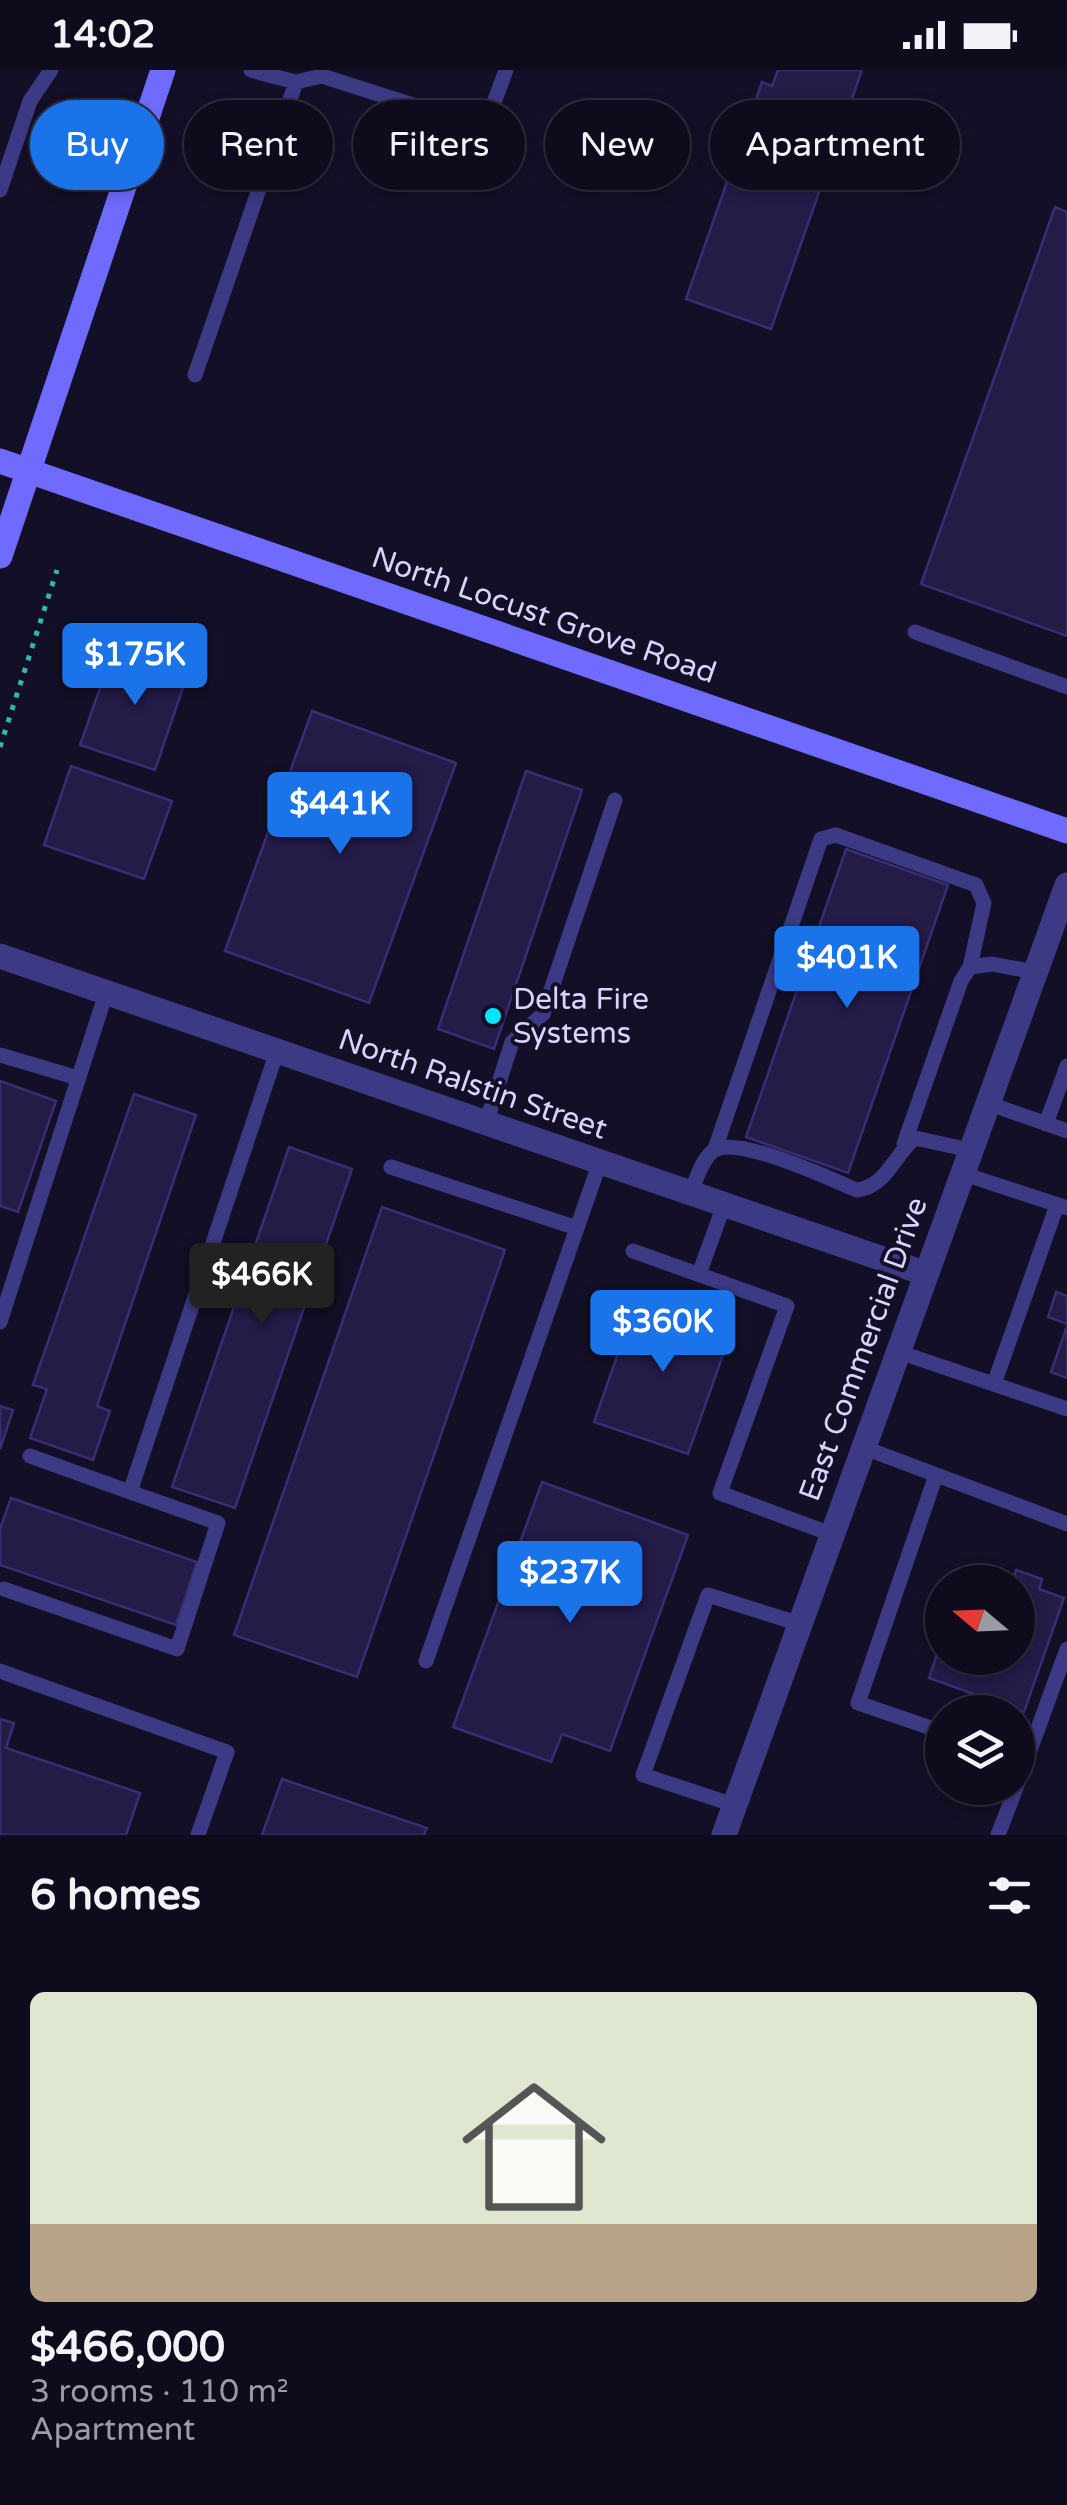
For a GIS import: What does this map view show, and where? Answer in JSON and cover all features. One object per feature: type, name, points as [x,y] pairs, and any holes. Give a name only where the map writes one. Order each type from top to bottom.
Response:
[{"type":"main road","points":[[0,556],[163,70]]},
{"type":"main road","name":"North Locust Grove Road","points":[[0,461],[1067,830]]},
{"type":"street","name":"East Commercial Drive","points":[[724,1835],[1067,885]]},
{"type":"street","name":"North Ralstin Street","points":[[0,956],[924,1273]]},
{"type":"lane","points":[[0,190],[30,101],[51,70]]},
{"type":"lane","points":[[251,70],[296,82],[322,76],[463,120],[489,116],[506,70]]},
{"type":"lane","points":[[195,375],[296,82]]},
{"type":"lane","points":[[915,632],[1067,687]]},
{"type":"lane","points":[[486,1123],[512,1042],[543,1014],[614,800]]},
{"type":"lane","points":[[690,1193],[715,1149],[821,839],[836,835],[976,885],[984,904],[970,967],[961,980],[903,1148]]},
{"type":"lane","points":[[970,967],[992,964],[1035,972]]},
{"type":"lane","points":[[0,1322],[106,993]]},
{"type":"lane","points":[[130,1492],[277,1052]]},
{"type":"lane","points":[[0,1055],[78,1078]]},
{"type":"lane","points":[[1046,1124],[1067,1066]]},
{"type":"lane","points":[[987,1103],[1067,1131]]},
{"type":"lane","points":[[715,1149],[727,1146],[756,1152],[857,1190],[870,1189],[878,1183],[914,1138],[1062,1206],[994,1384]]},
{"type":"lane","points":[[426,1661],[600,1162]]},
{"type":"lane","points":[[391,1167],[577,1228]]},
{"type":"lane","points":[[699,1274],[724,1205]]},
{"type":"lane","points":[[632,1251],[787,1306],[720,1493],[831,1534]]},
{"type":"lane","points":[[896,1351],[1067,1409]]},
{"type":"lane","points":[[862,1447],[1067,1524]]},
{"type":"lane","points":[[4,1589],[177,1649],[218,1522],[30,1456]]},
{"type":"lane","points":[[925,1727],[858,1703],[936,1474]]},
{"type":"lane","points":[[734,1805],[644,1775],[708,1595],[800,1624]]},
{"type":"lane","points":[[1035,1736],[1067,1649]]},
{"type":"lane","points":[[0,1671],[227,1752],[198,1835]]},
{"type":"lane","points":[[998,1835],[1009,1805]]},
{"type":"path","points":[[0,747],[56,570]]},
{"type":"building","points":[[778,70],[862,70],[851,100],[756,100],[762,82],[772,86]]},
{"type":"building","points":[[724,190],[820,190],[771,329],[686,299]]},
{"type":"building","points":[[1055,207],[1067,212],[1067,636],[921,584]]},
{"type":"building","points":[[115,645],[189,670],[155,770],[80,745]]},
{"type":"building","points":[[312,711],[456,763],[369,1003],[225,951]]},
{"type":"building","points":[[71,766],[172,801],[144,879],[44,845]]},
{"type":"building","points":[[526,771],[582,790],[494,1049],[438,1029]]},
{"type":"building","points":[[846,849],[948,885],[848,1173],[746,1137]]},
{"type":"building","points":[[0,1081],[56,1101],[18,1212],[0,1206]]},
{"type":"building","points":[[134,1094],[196,1115],[97,1406],[110,1411],[93,1460],[30,1438],[47,1389],[33,1385]]},
{"type":"building","points":[[289,1147],[352,1169],[235,1508],[172,1487]]},
{"type":"building","points":[[382,1207],[505,1250],[357,1677],[234,1635]]},
{"type":"building","points":[[1056,1292],[1067,1296],[1067,1324],[1048,1317]]},
{"type":"building","points":[[638,1296],[732,1329],[688,1454],[594,1422]]},
{"type":"building","points":[[1067,1326],[1067,1378],[1051,1372]]},
{"type":"building","points":[[0,1406],[13,1410],[0,1449]]},
{"type":"building","points":[[542,1482],[688,1535],[610,1751],[562,1734],[551,1762],[453,1727]]},
{"type":"building","points":[[11,1498],[197,1562],[176,1625],[0,1565],[0,1529]]},
{"type":"building","points":[[1035,1577],[1042,1579],[1039,1589],[1064,1598],[1030,1695],[976,1695],[929,1678],[1035,1675]]},
{"type":"building","points":[[0,1719],[14,1723],[6,1748],[140,1793],[126,1835],[0,1835]]},
{"type":"building","points":[[282,1779],[427,1828],[424,1835],[262,1835]]},
{"type":"place","name":"Delta Fire Systems","points":[[493,1016]]}]
